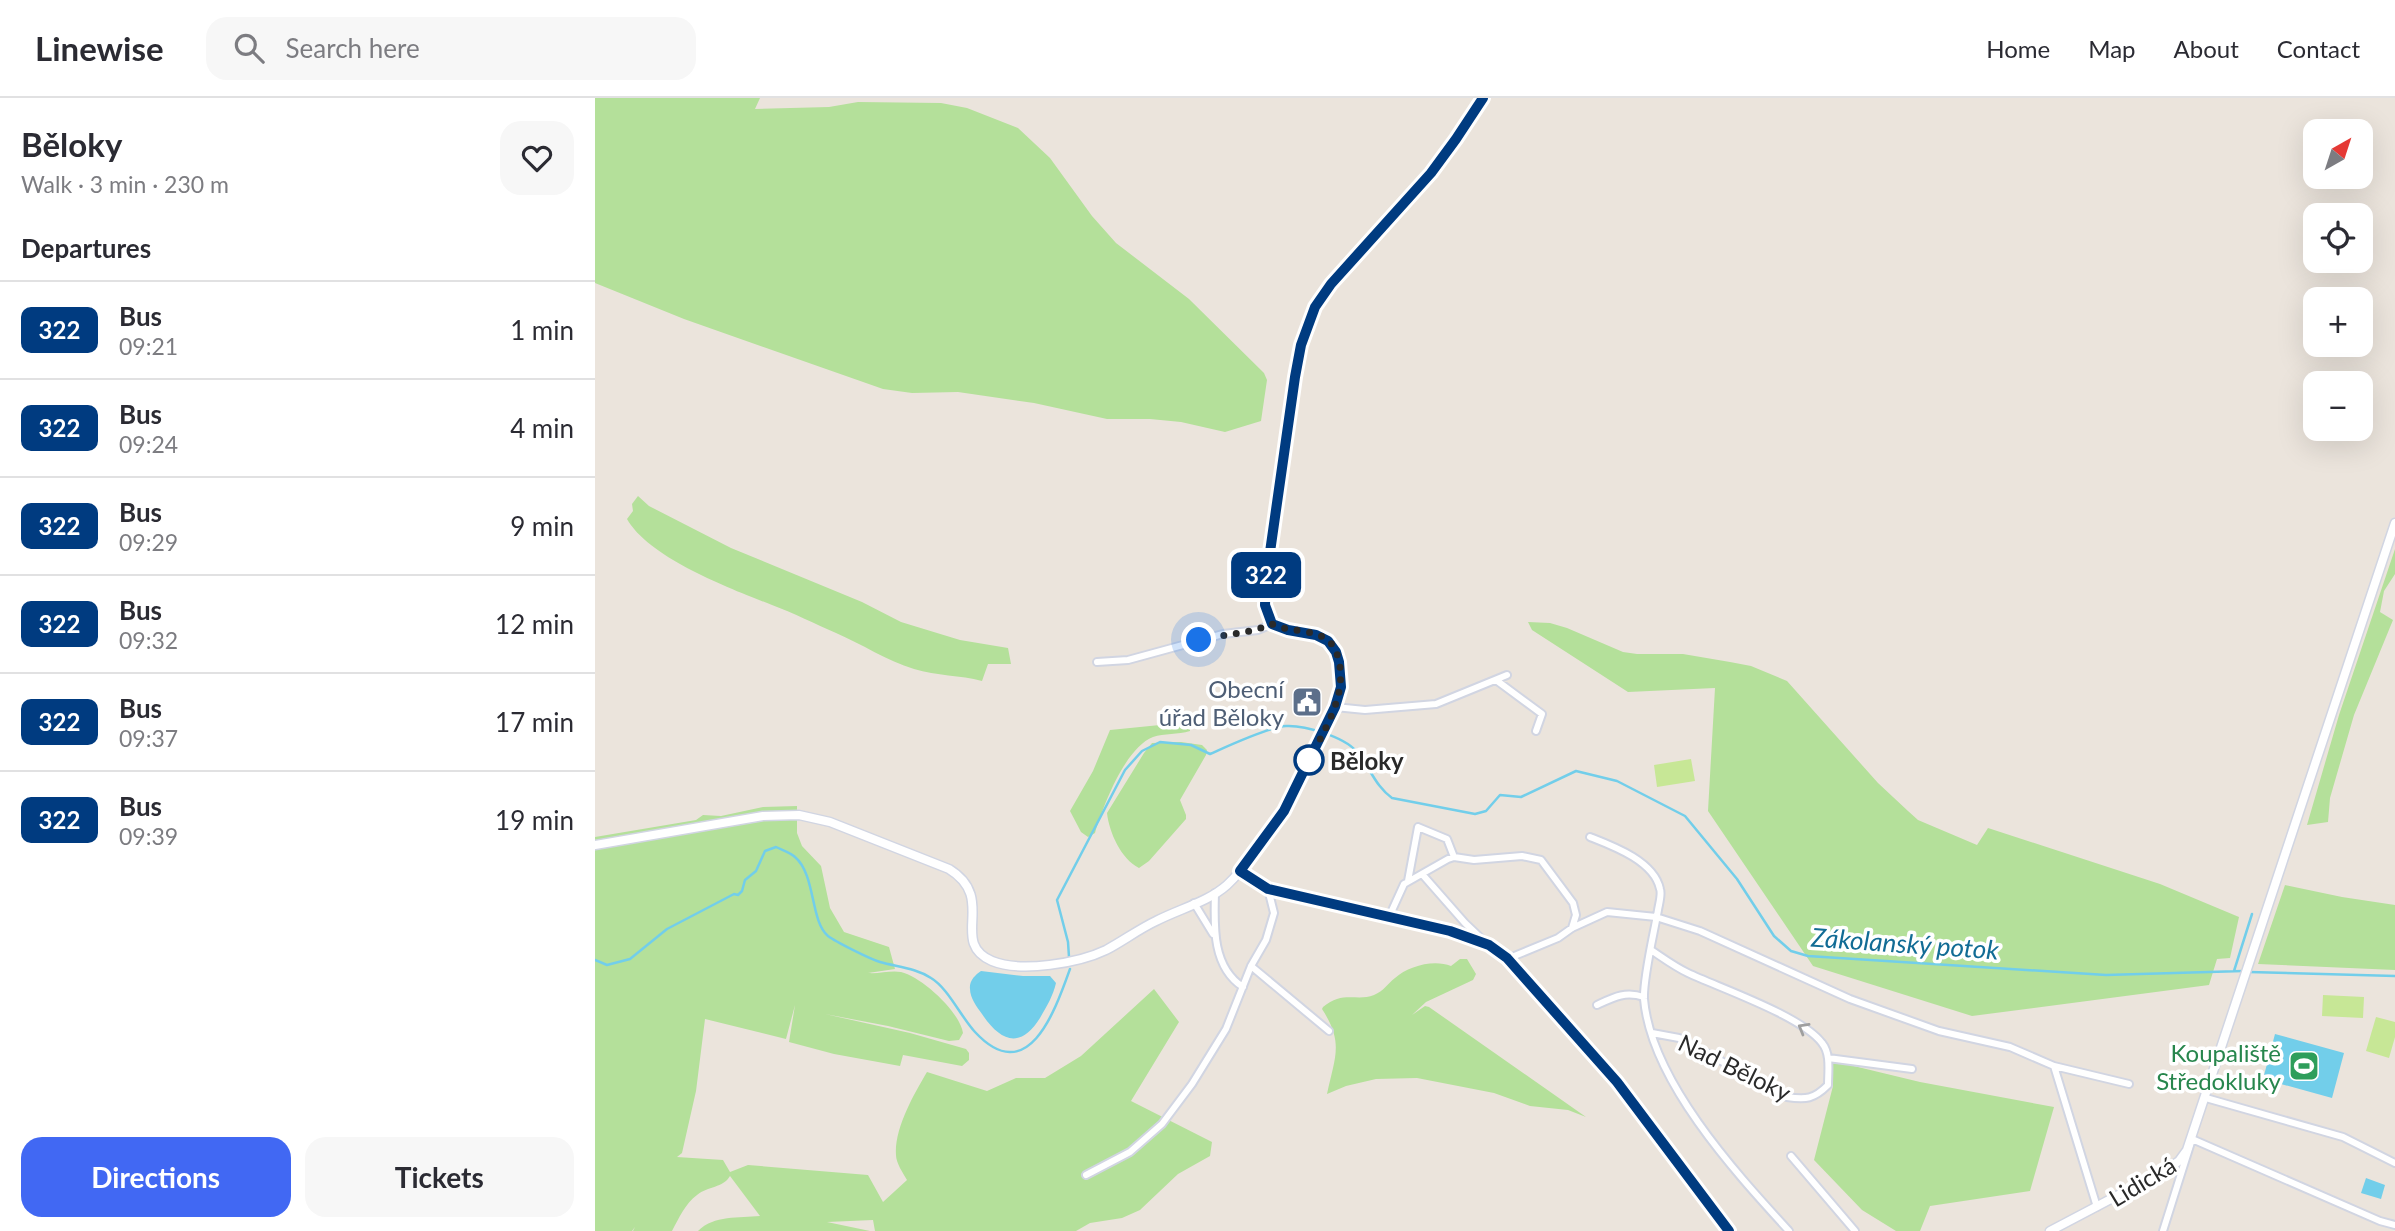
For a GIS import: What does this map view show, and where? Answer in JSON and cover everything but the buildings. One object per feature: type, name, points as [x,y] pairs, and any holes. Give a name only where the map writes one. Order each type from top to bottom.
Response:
[{"type":"street","points":[[1272,624],[1265,605],[1266,580],[1295,377],[1310,317],[1331,284],[1431,173],[1483,98]]},
{"type":"street","name":"Lidická","points":[[2050,1231],[2172,1166],[2183,1157],[2192,1139],[2395,523]]},
{"type":"street","points":[[595,845],[763,816],[799,815],[830,822],[949,869],[962,877],[971,891],[972,939],[977,950],[994,962],[1012,966],[1072,961],[1104,951],[1155,921],[1215,893],[1240,871],[1284,811],[1335,707],[1342,680],[1333,646],[1323,637],[1272,624],[1258,630],[1223,634],[1128,660],[1097,662]]},
{"type":"street","points":[[1335,707],[1365,710],[1436,704],[1507,675]]},
{"type":"street","points":[[1496,680],[1542,714],[1536,731]]},
{"type":"street","points":[[1408,881],[1418,827],[1447,839],[1454,857]]},
{"type":"street","name":"Nad Běloky","points":[[1590,837],[1622,849],[1651,871],[1661,889],[1644,997],[1652,1033],[1664,1067],[1711,1141],[1789,1231]]},
{"type":"street","points":[[1389,917],[1400,891],[1408,881],[1454,857],[1473,860],[1522,856],[1541,860],[1573,903],[1576,915],[1572,928]]},
{"type":"street","points":[[1240,871],[1268,889],[1450,931],[1489,945]]},
{"type":"street","points":[[1422,874],[1465,923],[1507,958],[1617,1082],[1729,1231]]},
{"type":"street","points":[[1086,1175],[1130,1152],[1162,1124],[1192,1084],[1226,1029],[1251,966],[1266,940],[1274,913],[1268,889]]},
{"type":"street","points":[[1214,936],[1215,893]]},
{"type":"street","points":[[1194,903],[1214,936],[1230,978],[1243,987]]},
{"type":"street","points":[[1507,958],[1558,938],[1572,928],[1607,912],[1657,917],[1700,931],[1850,999],[1939,1031],[2010,1047],[2054,1066],[2129,1084]]},
{"type":"street","points":[[1651,950],[1684,971],[1774,1011],[1813,1033],[1824,1045],[1828,1058],[1912,1069]]},
{"type":"street","points":[[1251,966],[1329,1031]]},
{"type":"street","points":[[1597,1005],[1621,994],[1644,997]]},
{"type":"street","name":"Nad Běloky","points":[[1652,1033],[1679,1038],[1787,1097],[1806,1100],[1818,1095],[1828,1085],[1828,1058]]},
{"type":"street","points":[[2054,1066],[2097,1207]]},
{"type":"street","points":[[2206,1098],[2343,1137],[2395,1163]]},
{"type":"street","points":[[2163,1231],[2192,1139],[2380,1221],[2393,1222]]},
{"type":"street","points":[[1791,1156],[1855,1231]]},
{"type":"green space","points":[[595,98],[760,98],[755,109],[829,107],[858,102],[941,103],[967,108],[1018,128],[1050,158],[1092,216],[1116,243],[1189,299],[1264,373],[1267,380],[1261,421],[1225,432],[1181,422],[1107,419],[1034,403],[958,392],[912,393],[883,389],[684,319],[595,283]]},
{"type":"green space","points":[[638,496],[649,506],[731,548],[862,602],[901,622],[960,640],[1008,648],[1011,664],[988,664],[982,681],[914,669],[714,581],[653,547],[638,533],[627,519]]},
{"type":"green space","points":[[2395,549],[2395,574],[2384,591],[2380,612],[2393,620],[2354,715],[2330,798],[2328,822],[2307,825],[2339,715]]},
{"type":"green space","points":[[1528,622],[1550,623],[1567,628],[1623,652],[1683,654],[1730,662],[1751,666],[1787,681],[1878,783],[1918,820],[1977,845],[1988,828],[2160,884],[2239,917],[2230,958],[2217,959],[2209,985],[1972,1016],[1813,966],[1708,811],[1715,688],[1628,692],[1532,630]]},
{"type":"green space","points":[[1190,722],[1190,731],[1153,737],[1133,753],[1124,765],[1103,808],[1095,833],[1088,837],[1081,832],[1070,811],[1093,771],[1110,730]]},
{"type":"green space","points":[[1181,742],[1202,745],[1207,750],[1180,800],[1186,819],[1149,861],[1139,868],[1117,844],[1107,813],[1152,743]]},
{"type":"green space","points":[[1691,759],[1695,781],[1657,787],[1654,765]]},
{"type":"green space","points":[[797,806],[797,833],[802,846],[821,866],[830,908],[844,932],[889,947],[895,969],[868,973],[893,971],[910,975],[939,996],[955,1015],[963,1033],[959,1040],[949,1041],[825,1014],[966,1049],[969,1060],[962,1066],[903,1055],[900,1066],[834,1054],[789,1042],[795,1005],[786,1039],[705,1019],[696,1091],[682,1153],[677,1157],[723,1160],[730,1172],[748,1165],[868,1175],[883,1202],[907,1180],[896,1158],[898,1134],[927,1072],[987,1091],[1016,1078],[1045,1078],[1081,1056],[1154,989],[1179,1022],[1131,1101],[1212,1142],[1210,1156],[1178,1174],[1140,1210],[1122,1218],[1090,1223],[1076,1231],[875,1231],[873,1220],[827,1222],[870,1231],[698,1231],[719,1220],[760,1216],[730,1176],[723,1183],[701,1192],[693,1199],[672,1231],[633,1231],[635,1227],[632,1231],[595,1231],[595,837],[696,820],[703,815],[721,816],[763,807]]},
{"type":"green space","points":[[2285,885],[2395,905],[2395,970],[2258,964]]},
{"type":"green space","points":[[1460,959],[1467,959],[1476,974],[1473,980],[1426,1002],[1412,1015],[1425,1006],[1429,1007],[1586,1117],[1568,1110],[1530,1106],[1494,1093],[1417,1078],[1376,1079],[1327,1094],[1336,1050],[1333,1031],[1323,1007],[1337,999],[1374,995],[1400,974],[1414,967],[1437,963],[1451,966]]},
{"type":"green space","points":[[2323,995],[2364,997],[2363,1018],[2322,1016]]},
{"type":"green space","points":[[2376,1017],[2395,1022],[2395,1037],[2389,1058],[2366,1051]]},
{"type":"green space","points":[[1833,1061],[1920,1082],[2054,1107],[2030,1191],[1930,1206],[1920,1231],[1896,1231],[1862,1210],[1814,1160],[1833,1086]]},
{"type":"water","points":[[981,971],[1050,976],[1056,983],[1040,1018],[1025,1035],[1018,1038],[1003,1036],[978,1008],[971,996],[970,986],[973,978]]},
{"type":"water","name":"Koupaliště Středokluky","points":[[2275,1034],[2344,1053],[2332,1098],[2263,1079]]},
{"type":"water","points":[[2366,1178],[2385,1185],[2381,1199],[2361,1193]]},
{"type":"waterway","name":"Zákolanský potok","points":[[1069,957],[1068,942],[1057,900],[1125,770],[1142,751],[1160,742],[1191,745],[1210,754],[1259,733],[1286,726],[1324,733],[1343,741],[1356,751],[1381,788],[1392,798],[1475,814],[1486,811],[1500,795],[1521,797],[1576,771],[1617,781],[1685,816],[1737,879],[1774,936],[1791,951],[1808,956],[2106,975],[2243,971]]},
{"type":"waterway","name":"Zákolanský potok","points":[[595,960],[607,965],[630,959],[667,929],[734,894],[738,895],[745,880],[756,871],[765,851],[776,847],[793,856],[802,865],[818,920],[828,936],[875,960],[913,970],[931,978],[943,989],[975,1032],[994,1047],[1010,1052],[1024,1048],[1037,1038],[1056,1005],[1070,969]]},
{"type":"waterway","points":[[2234,971],[2252,914]]},
{"type":"waterway","name":"Zákolanský potok","points":[[2249,972],[2395,976]]},
{"type":"bus line","name":"322","points":[[1483,98],[1431,173],[1331,284],[1310,317],[1301,345],[1264,594],[1265,605],[1272,624],[1323,637],[1328,641],[1336,652],[1342,680],[1339,698],[1284,811],[1240,871],[1268,889],[1450,931],[1489,945],[1507,958],[1617,1082],[1729,1231]]},
{"type":"place","name":"Obecní úřad Běloky","points":[[1307,702]]},
{"type":"place","name":"Běloky","points":[[1309,760]]},
{"type":"place","name":"Koupaliště Středokluky","points":[[2304,1066]]},
{"type":"route","points":[[1199,640],[1258,630],[1272,624],[1323,637],[1333,646],[1342,680],[1339,698],[1308,763],[1309,760]]}]
